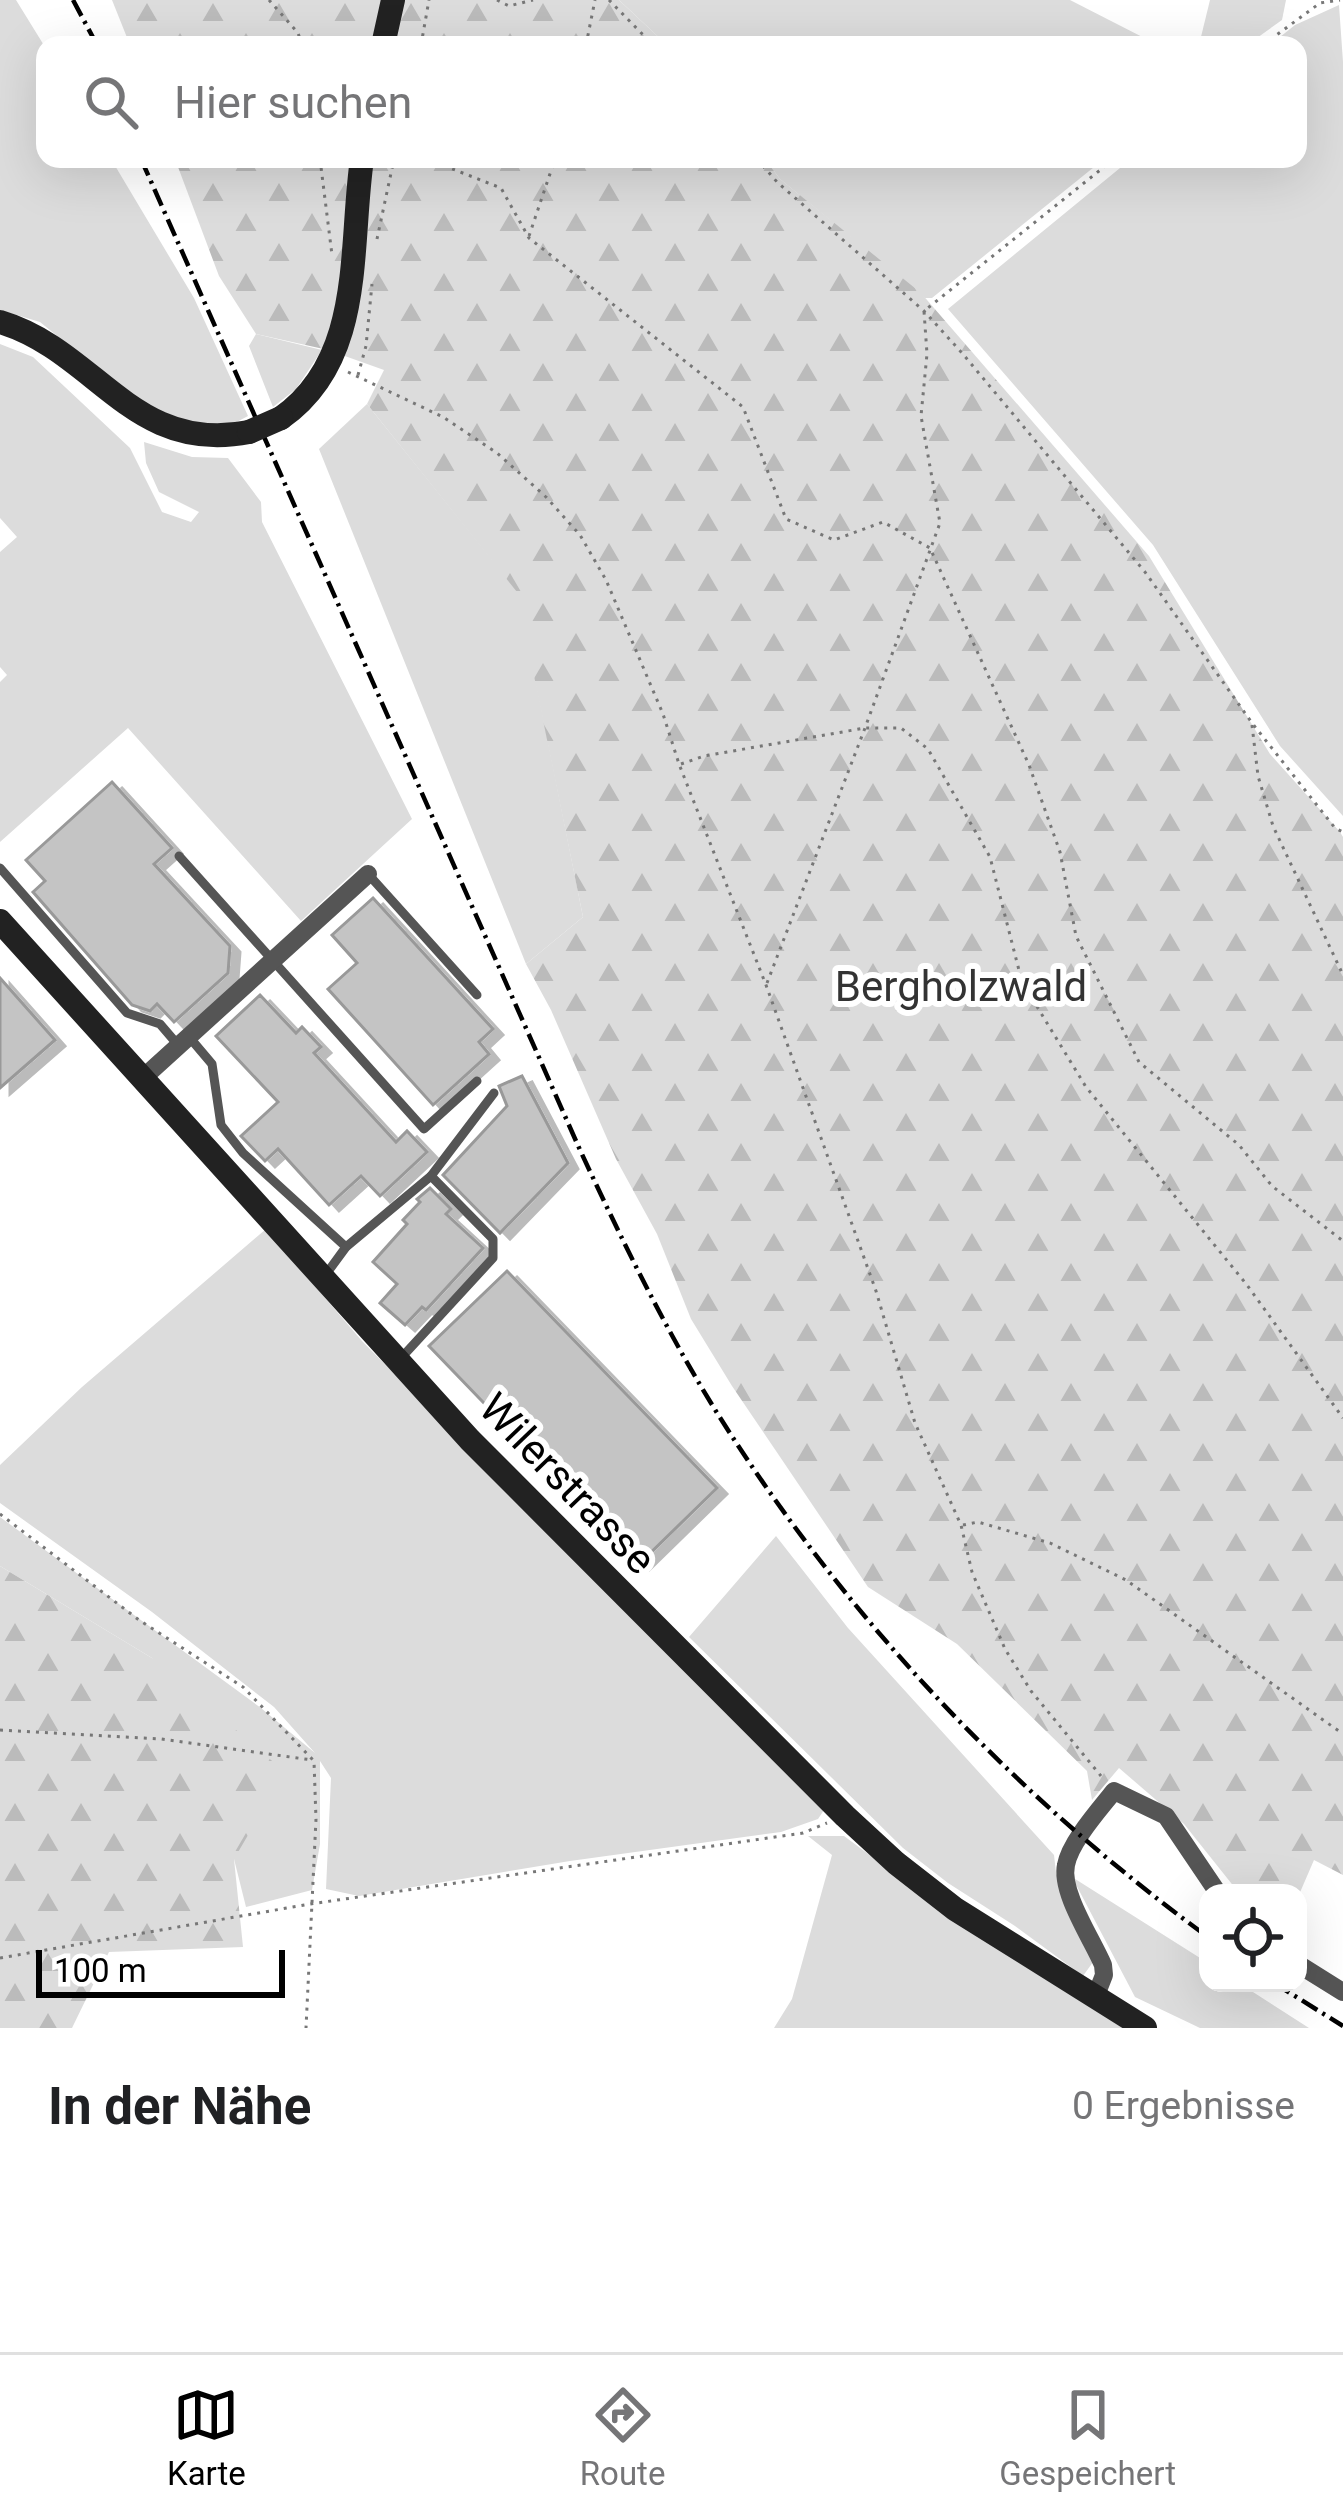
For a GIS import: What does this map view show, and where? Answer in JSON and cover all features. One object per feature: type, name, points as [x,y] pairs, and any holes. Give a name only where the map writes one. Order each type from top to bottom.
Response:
[{"type":"main road","points":[[385,36],[393,0]]},
{"type":"main road","points":[[0,322],[50,345],[162,425],[200,436],[249,432],[281,418],[308,396],[331,363],[349,292],[361,168]]},
{"type":"main road","name":"Wilerstrasse","points":[[0,921],[501,1472],[845,1816],[955,1909],[1145,2028]]},
{"type":"street","points":[[143,1078],[368,874]]},
{"type":"street","points":[[1095,1998],[1103,1965],[1067,1888],[1066,1864],[1082,1833],[1114,1791],[1166,1816],[1212,1884]]},
{"type":"street","points":[[1307,1970],[1343,1992]]},
{"type":"lane","points":[[179,856],[424,1129],[477,1081]]},
{"type":"lane","points":[[0,868],[127,1013],[160,1024],[212,1064],[221,1124],[243,1153],[346,1247]]},
{"type":"lane","points":[[368,874],[477,995]]},
{"type":"lane","points":[[323,1277],[346,1247],[431,1175],[494,1093]]},
{"type":"lane","points":[[398,1361],[494,1258],[493,1239],[431,1175]]},
{"type":"path","points":[[269,0],[299,36]]},
{"type":"path","points":[[423,36],[429,0]]},
{"type":"path","points":[[497,0],[509,6],[533,0]]},
{"type":"path","points":[[588,36],[595,0]]},
{"type":"path","points":[[609,0],[644,36]]},
{"type":"path","points":[[1275,36],[1320,3],[1340,0]]},
{"type":"path","points":[[321,168],[333,261]]},
{"type":"path","points":[[376,242],[392,168]]},
{"type":"path","points":[[450,168],[501,188],[529,238],[743,407],[786,519],[834,541],[883,522],[930,548],[1029,766],[1060,852],[1076,936],[1138,1062],[1239,1145],[1272,1186],[1343,1241]]},
{"type":"path","points":[[529,238],[552,168]]},
{"type":"path","points":[[765,168],[924,311],[1145,572],[1252,723],[1335,829],[1343,832]]},
{"type":"path","points":[[924,311],[1103,168]]},
{"type":"path","points":[[357,377],[373,275]]},
{"type":"path","points":[[766,985],[940,523],[921,416],[927,354],[924,311]]},
{"type":"path","points":[[331,363],[443,417],[497,453],[580,535],[606,580],[663,714],[766,985],[876,1291],[915,1423],[961,1525],[972,1572],[1005,1649],[1038,1701],[1114,1791]]},
{"type":"path","points":[[1252,723],[1258,776],[1273,826],[1343,975]]},
{"type":"path","points":[[679,764],[865,728],[901,728],[928,749],[990,857],[1022,982],[1054,1034],[1087,1087],[1246,1285],[1343,1418]]},
{"type":"path","points":[[0,1514],[139,1620],[243,1687],[314,1761],[316,1819],[306,2028]]},
{"type":"path","points":[[961,1525],[978,1522],[1050,1543],[1126,1580],[1343,1734]]},
{"type":"path","points":[[0,1730],[161,1739],[314,1761]]},
{"type":"path","points":[[0,1958],[310,1904],[803,1833],[845,1816]]},
{"type":"green space","points":[[0,0],[16,0],[38,36],[36,168],[116,168],[194,298],[248,416],[231,425],[195,424],[141,404],[40,322],[0,310]]},
{"type":"green space","points":[[112,0],[619,0],[657,36],[126,36]]},
{"type":"green space","points":[[619,0],[1070,0],[1140,36],[657,36]]},
{"type":"green space","points":[[1210,0],[1286,0],[1282,20],[1260,36],[1201,36]]},
{"type":"green space","points":[[1339,5],[1343,62],[1343,816],[1280,746],[1153,545],[948,309],[1120,168],[1307,168],[1307,36],[1281,36]]},
{"type":"green space","name":"Bergholzwald","points":[[178,168],[772,168],[921,293],[1149,556],[1270,754],[1343,837],[1343,1875],[1314,1860],[1304,1884],[1232,1884],[1184,1824],[1119,1768],[1092,1800],[1087,1771],[957,1644],[868,1587],[691,1319],[657,1234],[616,1159],[526,964],[583,917],[517,592],[367,404],[384,370],[328,350],[256,334],[219,276]]},
{"type":"green space","points":[[772,168],[1093,168],[932,298],[925,298]]},
{"type":"green space","points":[[256,334],[322,350],[296,389],[273,407],[249,346]]},
{"type":"green space","points":[[0,344],[33,357],[130,448],[162,512],[191,522],[199,512],[159,492],[146,463],[144,442],[192,457],[228,458],[261,502],[262,522],[412,819],[301,921],[128,728],[0,842],[0,682],[7,675],[0,667],[0,552],[17,537],[0,518]]},
{"type":"green space","points":[[367,404],[518,592],[583,917],[526,964],[319,449]]},
{"type":"green space","points":[[266,1229],[362,1341],[824,1810],[818,1819],[781,1832],[359,1896],[326,1889],[331,1778],[320,1761],[320,1844],[312,1890],[246,1907],[234,1859],[152,1658],[0,1566],[0,1517],[261,1708],[315,1753],[274,1707],[0,1503],[0,1465],[82,1387]]},
{"type":"green space","points":[[776,1536],[848,1628],[1054,1855],[1056,1873],[1093,1962],[1083,1976],[903,1848],[689,1637]]},
{"type":"green space","points":[[0,1566],[152,1658],[285,1772],[234,1859],[243,1947],[109,1952],[72,2028],[0,2028]]},
{"type":"green space","points":[[808,1836],[844,1836],[969,1929],[1123,2028],[774,2028],[792,1999],[832,1855]]},
{"type":"green space","points":[[1072,1877],[1199,1957],[1199,1992],[1253,1992],[1309,2028],[1200,2028],[1135,1997]]},
{"type":"building","points":[[112,782],[172,848],[154,864],[230,946],[228,973],[174,1022],[157,1004],[150,1011],[132,1005],[33,892],[45,881],[26,860]]},
{"type":"building","points":[[373,898],[493,1029],[479,1042],[489,1054],[433,1105],[328,989],[357,963],[332,935]]},
{"type":"building","points":[[0,978],[55,1040],[0,1088]]},
{"type":"building","points":[[260,995],[296,1033],[302,1027],[321,1047],[314,1053],[396,1142],[407,1131],[427,1152],[380,1196],[361,1176],[329,1205],[278,1149],[265,1161],[241,1136],[278,1102],[216,1036]]},
{"type":"building","points":[[522,1076],[568,1163],[500,1233],[443,1175],[507,1106],[499,1086]]},
{"type":"building","points":[[430,1188],[451,1209],[446,1214],[483,1248],[426,1310],[422,1307],[405,1325],[380,1303],[397,1284],[373,1262],[407,1224],[403,1220]]},
{"type":"building","points":[[507,1271],[717,1488],[639,1564],[429,1346]]},
{"type":"railway","points":[[73,0],[92,36]]},
{"type":"railway","points":[[145,168],[580,1150],[643,1281],[714,1408],[818,1558],[936,1696],[1066,1823],[1199,1930]]},
{"type":"railway","points":[[1288,1992],[1343,2026]]}]
